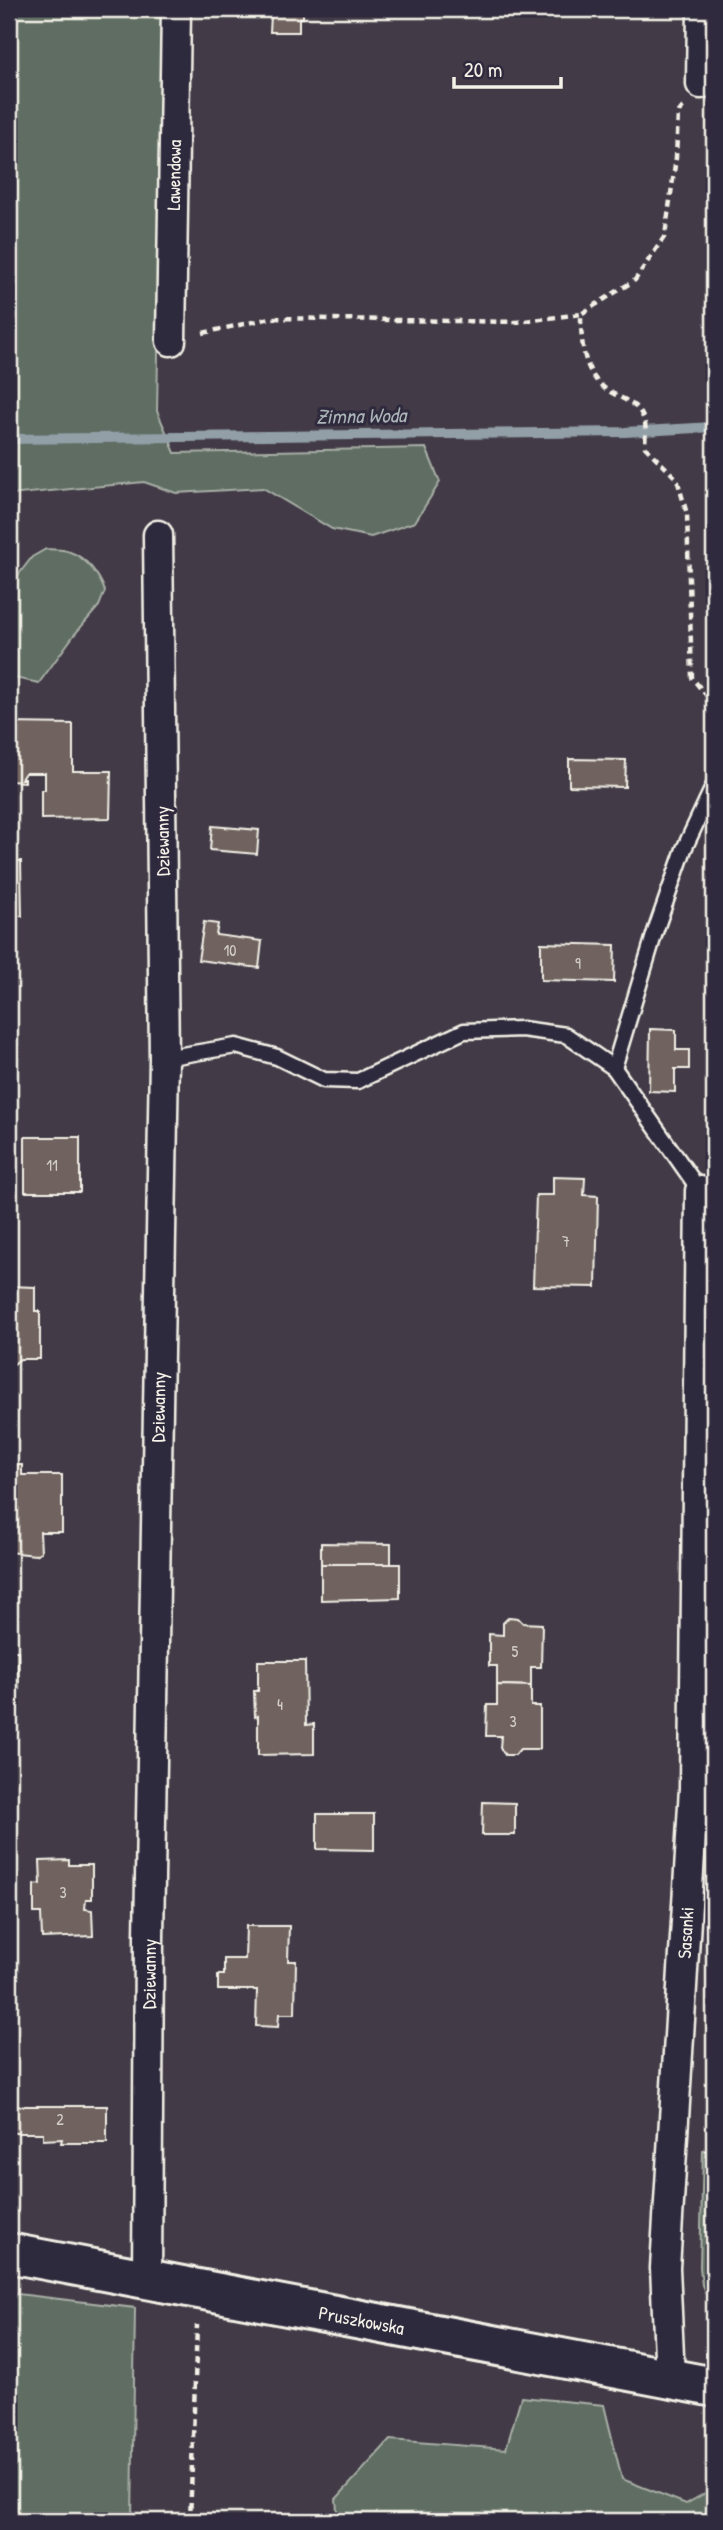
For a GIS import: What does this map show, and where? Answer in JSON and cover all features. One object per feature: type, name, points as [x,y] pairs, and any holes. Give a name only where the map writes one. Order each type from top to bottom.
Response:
[{"type":"street","name":"Lawendowa","points":[[171,341],[176,9]]},
{"type":"street","points":[[701,84],[702,9]]},
{"type":"street","name":"Dziewanny","points":[[148,2280],[149,1923],[164,1058],[158,535]]},
{"type":"street","name":"Sasanki","points":[[670,2378],[665,2268],[694,1788],[700,1191]]},
{"type":"street","name":"Pruszkowska","points":[[9,2253],[714,2388]]},
{"type":"lane","points":[[614,1068],[663,908],[684,849],[714,785]]},
{"type":"lane","points":[[164,1058],[236,1045],[277,1057],[324,1080],[358,1081],[464,1031],[522,1029],[566,1035],[614,1068],[700,1191]]},
{"type":"path","points":[[171,341],[271,318],[517,322],[582,314],[635,280],[665,236],[676,158],[678,113],[701,84]]},
{"type":"path","points":[[582,314],[581,340],[592,375],[603,388],[633,404],[644,419],[645,447],[677,479],[687,514],[692,678],[707,696],[714,699]]},
{"type":"path","points":[[190,2521],[197,2311],[194,2289]]},
{"type":"green space","points":[[9,9],[164,9],[157,411],[175,453],[426,448],[440,482],[415,522],[371,537],[332,529],[263,488],[176,493],[144,482],[9,495]]},
{"type":"green space","points":[[46,549],[68,551],[82,558],[96,573],[105,591],[99,606],[39,683],[9,677],[9,587],[32,557]]},
{"type":"green space","points":[[703,2150],[714,2150],[714,2311],[702,2285],[700,2267]]},
{"type":"green space","points":[[9,2293],[135,2308],[132,2521],[9,2521]]},
{"type":"green space","points":[[521,2397],[604,2405],[622,2479],[686,2504],[714,2488],[714,2521],[338,2521],[336,2499],[390,2440],[506,2449]]},
{"type":"building","points":[[265,9],[303,9],[303,18],[299,18],[299,32],[270,32],[271,16],[265,16]]},
{"type":"building","points":[[9,723],[73,724],[73,771],[111,771],[110,818],[41,819],[41,790],[45,790],[45,773],[25,773],[21,779],[25,779],[25,782],[9,781]]},
{"type":"building","points":[[569,759],[626,760],[625,787],[569,786]]},
{"type":"building","points":[[212,826],[259,830],[257,854],[210,850]]},
{"type":"building","points":[[9,861],[21,861],[22,916],[9,916]]},
{"type":"building","points":[[204,922],[218,924],[216,935],[262,941],[259,968],[198,960]]},
{"type":"building","points":[[541,943],[615,945],[614,982],[541,980]]},
{"type":"building","points":[[650,1029],[676,1030],[676,1050],[689,1050],[689,1069],[675,1069],[675,1092],[649,1091]]},
{"type":"building","points":[[25,1137],[80,1137],[80,1192],[25,1192]]},
{"type":"building","points":[[553,1177],[585,1178],[584,1195],[598,1196],[596,1287],[533,1286],[536,1195],[553,1195]]},
{"type":"building","points":[[9,1286],[35,1287],[35,1311],[40,1311],[40,1359],[20,1359],[9,1364]]},
{"type":"building","points":[[9,1465],[22,1465],[22,1475],[62,1475],[62,1532],[40,1532],[41,1552],[35,1555],[9,1552]]},
{"type":"building","points":[[321,1543],[391,1544],[391,1564],[321,1564]]},
{"type":"building","points":[[321,1564],[400,1564],[400,1598],[321,1600]]},
{"type":"building","points":[[509,1617],[518,1618],[523,1623],[542,1624],[541,1667],[531,1667],[531,1686],[497,1685],[497,1666],[489,1666],[489,1634],[503,1635],[503,1623]]},
{"type":"building","points":[[9,1651],[18,1651],[19,1691],[9,1691]]},
{"type":"building","points":[[258,1661],[305,1661],[306,1725],[314,1724],[314,1754],[258,1755],[258,1716],[255,1717],[254,1691],[258,1691]]},
{"type":"building","points":[[497,1685],[531,1686],[531,1706],[540,1706],[540,1749],[520,1749],[515,1755],[505,1755],[500,1748],[501,1736],[486,1736],[487,1705],[497,1705]]},
{"type":"building","points":[[483,1802],[515,1803],[515,1835],[482,1835]]},
{"type":"building","points":[[317,1814],[374,1814],[374,1850],[317,1849]]},
{"type":"building","points":[[69,1860],[69,1865],[92,1865],[92,1899],[86,1899],[85,1909],[92,1910],[93,1936],[42,1938],[41,1913],[34,1913],[34,1885],[41,1884],[40,1861]]},
{"type":"building","points":[[246,1926],[289,1926],[288,1961],[296,1961],[295,2014],[279,2014],[278,2027],[256,2026],[257,1990],[218,1990],[218,1975],[224,1975],[224,1959],[245,1959]]},
{"type":"building","points":[[13,2106],[107,2106],[107,2143],[61,2143],[62,2139],[43,2140],[43,2133],[13,2133]]},
{"type":"waterway","name":"Zimna Woda","points":[[9,439],[625,432],[714,427]]}]
